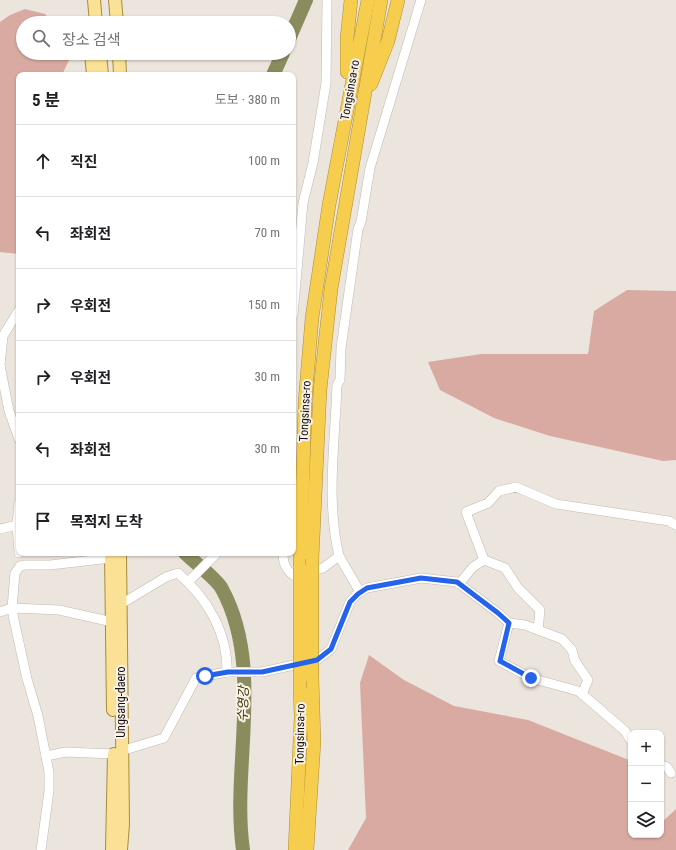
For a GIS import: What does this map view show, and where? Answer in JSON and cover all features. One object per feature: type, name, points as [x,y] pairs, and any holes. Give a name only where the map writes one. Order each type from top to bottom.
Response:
[{"type":"highway","points":[[348,105],[347,38],[351,0]]},
{"type":"highway","name":"Tongsinsa-ro","points":[[295,850],[301,717],[300,568],[305,402],[312,318],[329,205],[368,0]]},
{"type":"highway","name":"Tongsinsa-ro","points":[[307,850],[314,742],[312,678],[312,560],[320,390],[331,289],[360,114],[381,0]]},
{"type":"highway","points":[[360,114],[388,41],[398,0]]},
{"type":"main road","points":[[88,0],[96,16]]},
{"type":"main road","points":[[94,0],[97,16]]},
{"type":"main road","points":[[99,16],[103,0]]},
{"type":"main road","points":[[115,0],[116,16]]},
{"type":"main road","points":[[92,60],[93,72]]},
{"type":"main road","points":[[101,60],[102,72]]},
{"type":"main road","points":[[109,60],[110,72]]},
{"type":"main road","points":[[119,60],[120,72]]},
{"type":"main road","name":"Ungsang-daero","points":[[114,556],[121,604],[116,623]]},
{"type":"main road","name":"Ungsang-daero","points":[[112,850],[117,753],[114,556]]},
{"type":"main road","name":"Ungsang-daero","points":[[117,753],[123,824],[121,850]]},
{"type":"street","points":[[296,281],[303,203],[313,163],[326,83],[327,0]]},
{"type":"street","points":[[360,592],[339,556],[334,536],[332,512],[337,385],[340,380],[341,348],[358,229],[361,222],[370,168],[422,0]]},
{"type":"street","points":[[16,315],[3,336],[0,365],[9,411],[16,431]]},
{"type":"street","points":[[538,630],[540,610],[518,588],[505,568],[484,560],[466,512],[488,503],[499,491],[516,487],[556,504],[669,521],[676,525]]},
{"type":"street","points":[[0,529],[16,525]]},
{"type":"street","points":[[19,556],[20,566],[15,573],[12,608],[46,756],[49,791],[41,850]]},
{"type":"street","points":[[20,566],[62,564],[108,556]]},
{"type":"street","points":[[189,580],[214,556]]},
{"type":"street","points":[[283,556],[283,562],[289,572],[295,576],[323,568],[339,556]]},
{"type":"street","points":[[459,584],[473,567],[484,560]]},
{"type":"street","points":[[121,604],[166,577],[178,573],[189,580],[216,620],[228,657],[231,672]]},
{"type":"street","points":[[46,756],[66,752],[117,753],[164,738],[196,678],[231,672],[262,672],[317,660],[331,649],[350,602],[360,592],[367,588],[421,578],[459,584],[509,623],[525,625],[557,636],[572,650],[575,661],[588,680],[582,694]]},
{"type":"street","points":[[0,612],[12,608],[59,610],[116,623]]},
{"type":"street","points":[[509,623],[500,661],[531,678],[578,691],[625,731],[628,736]]},
{"type":"street","points":[[664,766],[671,773]]},
{"type":"shaded area","points":[[25,9],[45,14],[47,16],[16,16],[16,60],[69,60],[63,72],[16,72],[16,254],[0,252],[0,22],[10,15]]},
{"type":"shaded area","points":[[627,290],[676,291],[676,460],[663,461],[550,436],[494,418],[440,390],[428,362],[481,354],[588,354],[594,311]]},
{"type":"shaded area","points":[[369,655],[404,680],[454,706],[528,720],[628,760],[628,838],[664,838],[664,820],[676,809],[676,850],[348,850],[366,818],[360,683]]},
{"type":"waterway","name":"수영강","points":[[296,23],[306,0]]},
{"type":"waterway","name":"수영강","points":[[274,72],[280,60]]},
{"type":"waterway","name":"수영강","points":[[188,556],[222,589],[235,619],[242,651],[244,718],[240,818],[243,850]]},
{"type":"route","points":[[205,676],[228,672],[262,672],[317,660],[331,649],[350,602],[358,594],[367,588],[421,578],[457,582],[498,613],[509,623],[500,661],[531,678]]}]
